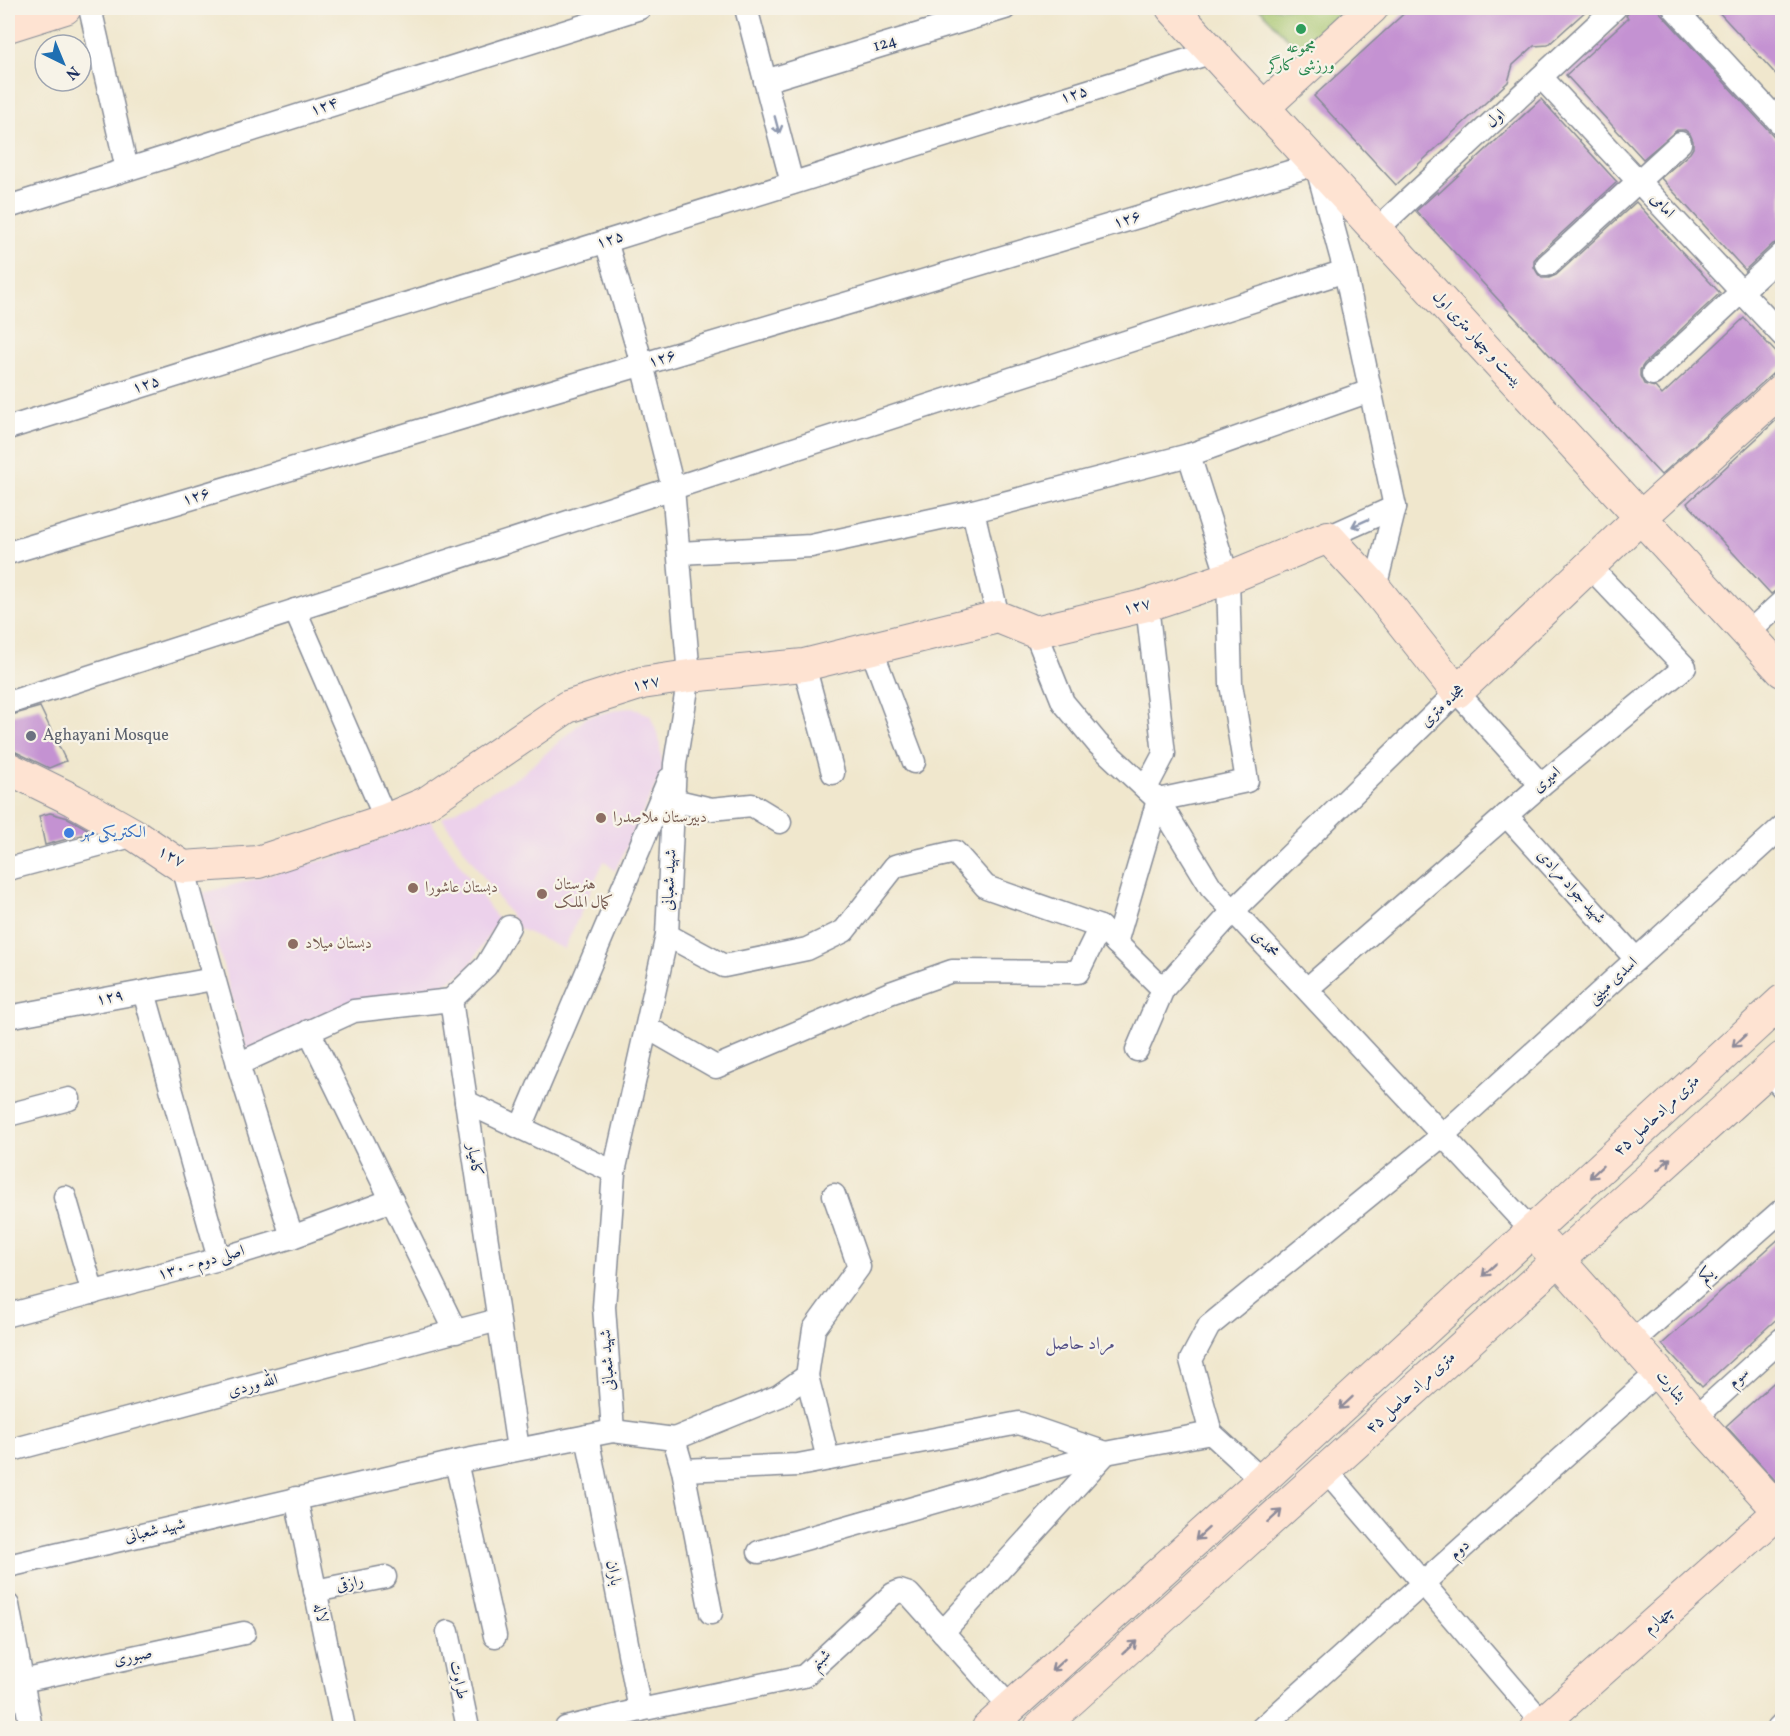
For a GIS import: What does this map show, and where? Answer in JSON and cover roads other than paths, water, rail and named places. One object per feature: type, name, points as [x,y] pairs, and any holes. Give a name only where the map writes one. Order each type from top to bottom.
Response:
[{"type":"street","points":[[8,26],[65,8]]},
{"type":"street","points":[[90,8],[127,169]]},
{"type":"street","name":"۱۲۴","points":[[8,207],[640,8]]},
{"type":"street","points":[[746,8],[792,183]]},
{"type":"street","name":"124","points":[[765,81],[1005,8]]},
{"type":"street","name":"بیست و چهار متری اول","points":[[1172,8],[1782,671]]},
{"type":"street","points":[[1264,107],[1372,8]]},
{"type":"street","name":"اول","points":[[1376,230],[1615,8]]},
{"type":"street","points":[[1674,8],[1782,125]]},
{"type":"street","name":"۱۲۵","points":[[8,428],[1213,52]]},
{"type":"street","name":"امامی","points":[[1541,76],[1782,335]]},
{"type":"street","points":[[1547,265],[1680,142]]},
{"type":"street","points":[[1316,164],[1345,271],[1395,507],[1375,588]]},
{"type":"street","name":"۱۲۶","points":[[8,553],[1316,164]]},
{"type":"street","name":"شهید شعبانی","points":[[8,1566],[456,1462],[613,1431],[604,1307],[614,1172],[667,935],[675,764],[689,676],[673,488],[642,364],[606,241]]},
{"type":"street","points":[[1653,374],[1782,254]]},
{"type":"street","points":[[8,703],[1345,271]]},
{"type":"street","name":"هجده متری","points":[[1137,1050],[1163,989],[1234,910],[1589,566],[1782,390]]},
{"type":"street","points":[[679,553],[811,546],[973,511],[1189,455],[1370,391]]},
{"type":"street","points":[[1152,794],[1247,781],[1231,684],[1228,578],[1189,455]]},
{"type":"street","points":[[1395,507],[1328,537],[1375,588],[1458,692],[1541,785]]},
{"type":"street","points":[[973,511],[998,616],[1035,632]]},
{"type":"street","name":"۱۲۷","points":[[1035,632],[1147,605],[1228,578],[1328,537]]},
{"type":"street","name":"امیری","points":[[1307,989],[1541,785],[1685,667],[1589,566]]},
{"type":"street","points":[[1748,633],[1782,603]]},
{"type":"street","points":[[1116,943],[1164,754],[1147,605]]},
{"type":"street","points":[[295,610],[386,820]]},
{"type":"street","name":"۱۲۷","points":[[8,768],[135,835],[183,867],[258,862],[386,820],[426,803],[567,707],[642,683],[804,665],[998,616]]},
{"type":"street","name":"محمدی","points":[[1035,632],[1063,702],[1098,744],[1152,794],[1211,887],[1532,1231]]},
{"type":"street","points":[[871,648],[914,762]]},
{"type":"street","points":[[804,665],[833,773]]},
{"type":"street","points":[[520,1127],[675,764]]},
{"type":"street","points":[[673,800],[711,809],[752,805],[780,822]]},
{"type":"street","name":"شهید جواد مرادی","points":[[1506,815],[1636,959]]},
{"type":"street","name":"اسدی مبینی","points":[[1211,1432],[1191,1360],[1209,1326],[1443,1135],[1782,827]]},
{"type":"street","points":[[8,869],[135,835]]},
{"type":"street","points":[[667,935],[724,966],[807,949],[844,931],[895,866],[955,852],[986,887],[1100,927],[1163,989]]},
{"type":"street","points":[[183,867],[238,1064],[292,1237]]},
{"type":"street","points":[[238,1064],[354,1011],[451,1000],[486,966],[509,927]]},
{"type":"street","points":[[648,1028],[716,1067],[890,993],[952,971],[1078,972],[1100,927]]},
{"type":"street","name":"۱۲۹","points":[[8,1017],[213,979]]},
{"type":"street","points":[[144,992],[219,1259]]},
{"type":"street","name":"کامیار","points":[[451,1000],[518,1449]]},
{"type":"street","name":"۴۵ متری مرادحاصل","points":[[1532,1231],[1782,1001]]},
{"type":"street","points":[[309,1031],[456,1332]]},
{"type":"street","name":"۴۵ متری مراد حاصل","points":[[1040,1728],[1558,1259],[1778,1072]]},
{"type":"street","points":[[8,1115],[69,1099]]},
{"type":"street","points":[[466,1102],[614,1172]]},
{"type":"street","points":[[828,1459],[807,1376],[814,1329],[859,1267],[834,1196]]},
{"type":"street","points":[[65,1197],[93,1293]]},
{"type":"street","name":"اصلی دوم - ۱۳۰","points":[[8,1315],[219,1259],[292,1237],[392,1200]]},
{"type":"street","name":"یکم","points":[[1632,1342],[1782,1210]]},
{"type":"street","points":[[987,1728],[1262,1480],[1532,1231]]},
{"type":"street","name":"بشارت","points":[[1532,1231],[1632,1342],[1695,1418],[1781,1512]]},
{"type":"street","name":"الله وردی","points":[[8,1451],[498,1320]]},
{"type":"street","name":"سوم","points":[[1695,1418],[1782,1339]]},
{"type":"street","name":"دوم","points":[[1262,1728],[1658,1372]]},
{"type":"street","points":[[613,1431],[674,1439],[779,1396],[807,1376]]},
{"type":"street","points":[[683,1470],[798,1465],[1019,1423],[1106,1453]]},
{"type":"street","points":[[759,1551],[1106,1453],[1211,1432],[1262,1480]]},
{"type":"street","name":"باران","points":[[586,1436],[640,1710]]},
{"type":"street","points":[[674,1439],[683,1470],[711,1613]]},
{"type":"street","points":[[943,1632],[1106,1453]]},
{"type":"street","points":[[456,1462],[495,1636]]},
{"type":"street","points":[[1326,1470],[1542,1727]]},
{"type":"street","name":"لاله","points":[[296,1498],[344,1728]]},
{"type":"street","name":"چهارم","points":[[1542,1727],[1781,1512]]},
{"type":"street","name":"رازقی","points":[[315,1591],[386,1576]]},
{"type":"street","name":"شبنم","points":[[566,1728],[804,1676],[893,1594],[900,1591],[909,1594],[1011,1707]]},
{"type":"street","points":[[8,1605],[22,1681],[25,1727]]},
{"type":"street","name":"طراوت","points":[[448,1632],[468,1728]]},
{"type":"street","name":"صبوری","points":[[22,1681],[244,1633]]},
{"type":"street","points":[[1778,1728],[1782,1724]]},
{"type":"place","name":"مجموعه ورزشی کارگر","points":[[1301,29]]},
{"type":"place","name":"Aghayani Mosque","points":[[31,736]]},
{"type":"place","name":"دبیرستان ملاصدرا","points":[[601,818]]},
{"type":"place","name":"الکتریکی مهر","points":[[69,833]]},
{"type":"place","name":"دبستان عاشورا","points":[[413,888]]},
{"type":"place","name":"هنرستان کمال الملک","points":[[542,894]]},
{"type":"place","name":"دبستان میلاد","points":[[293,944]]},
{"type":"district","name":"مراد حاصل","points":[[1080,1344]]}]
